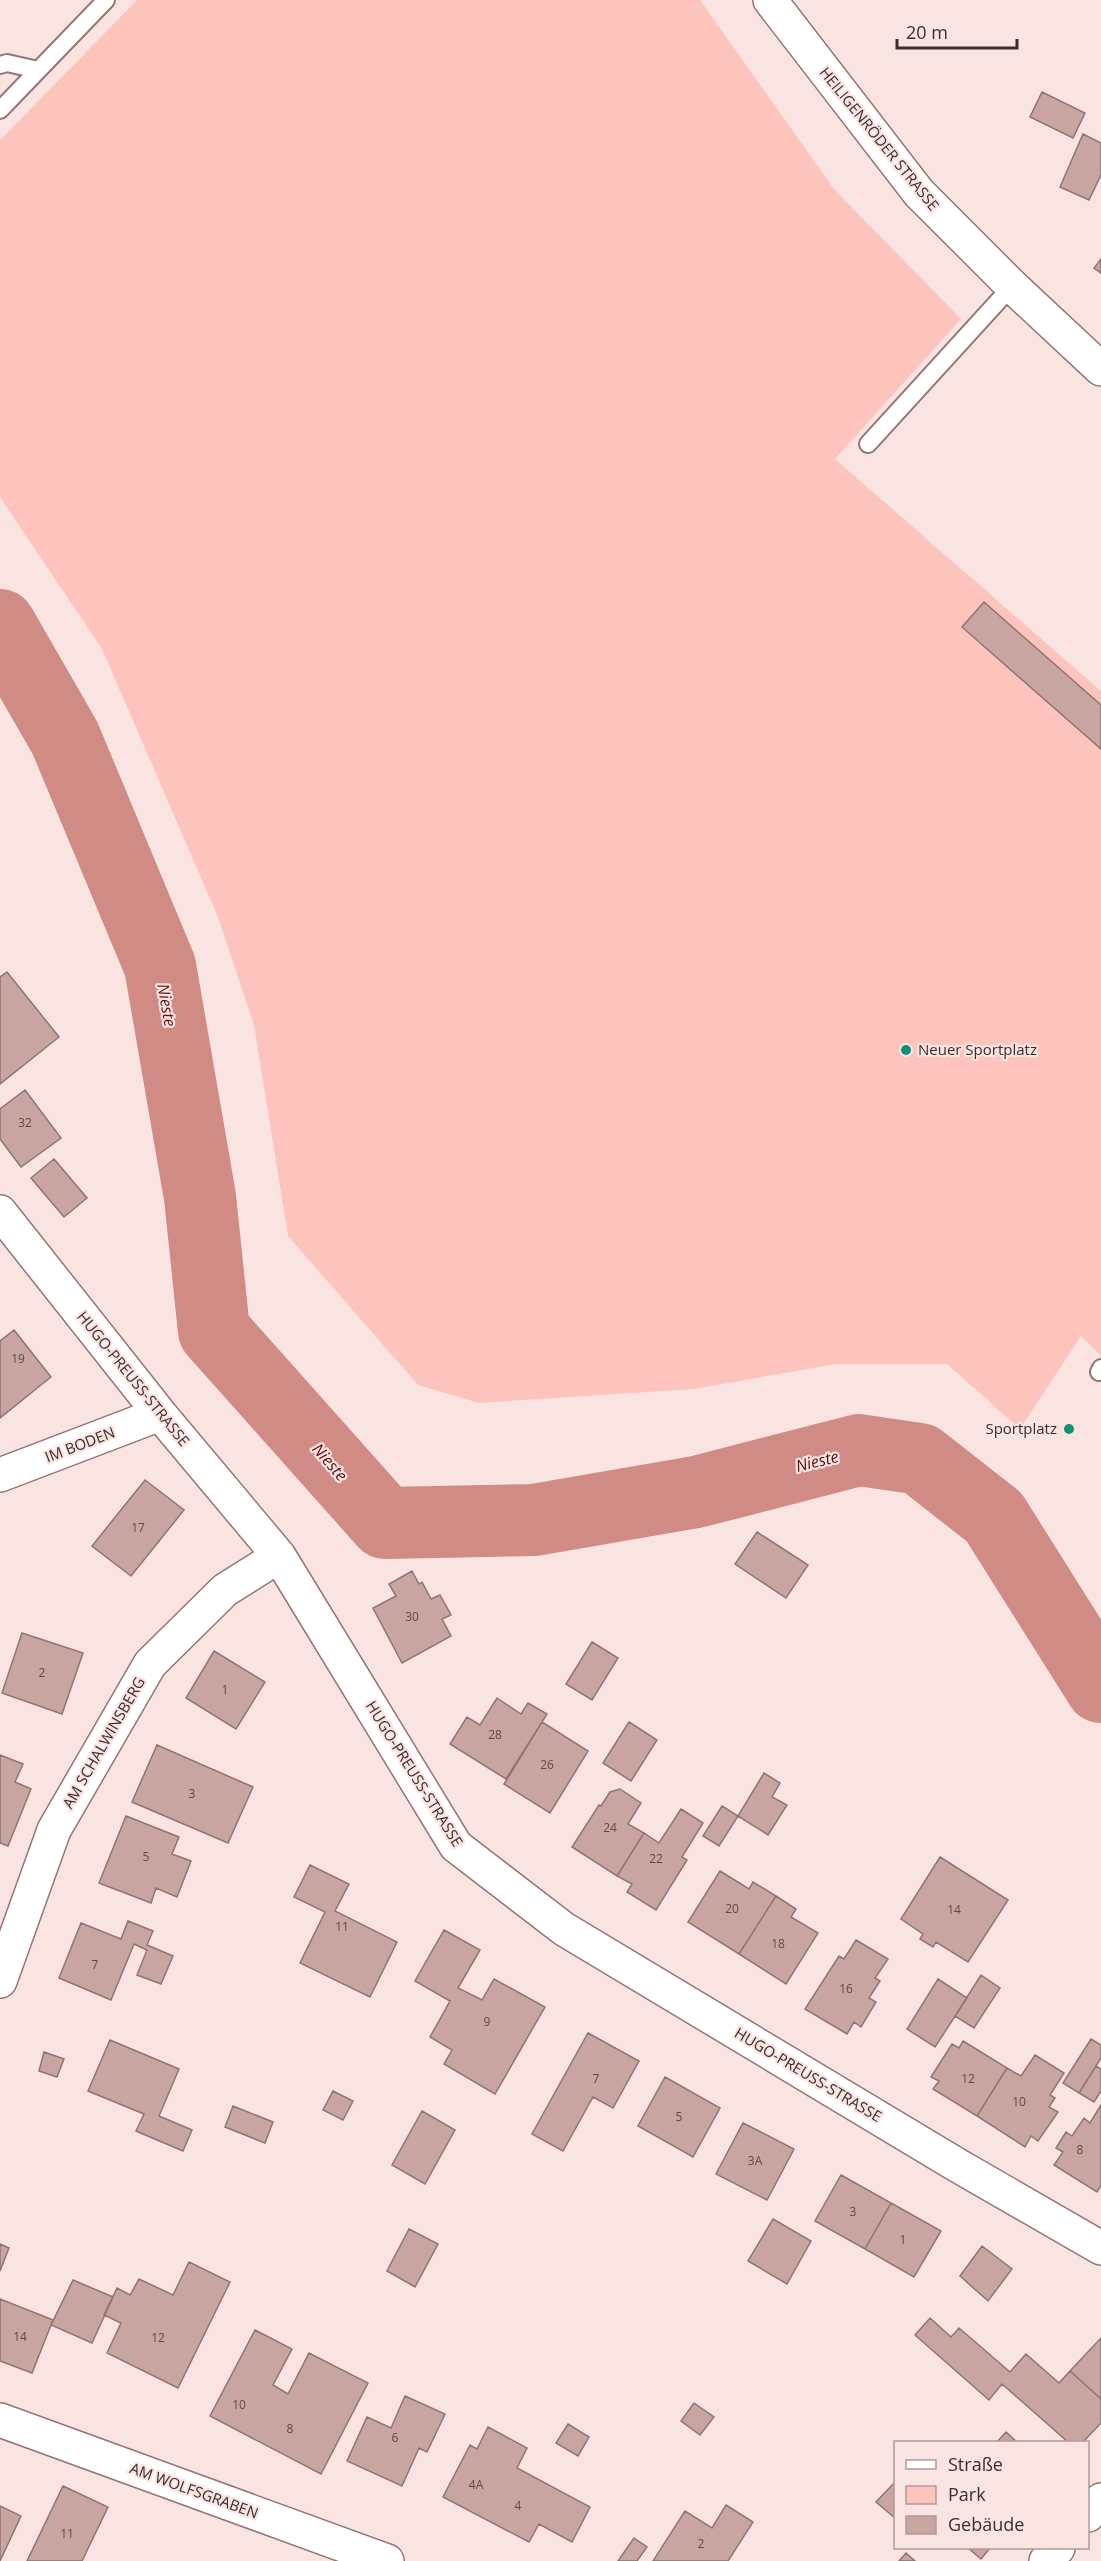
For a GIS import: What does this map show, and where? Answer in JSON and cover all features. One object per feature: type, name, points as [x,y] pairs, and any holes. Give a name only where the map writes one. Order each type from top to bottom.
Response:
[{"type":"street","name":"HEILIGENRÖDER STRASSE","points":[[770,0],[919,193],[1012,286],[1101,369]]},
{"type":"street","name":"HUGO-PREUSS-STRASSE","points":[[0,1212],[160,1414],[279,1556],[456,1846],[564,1929],[957,2165],[1101,2248]]},
{"type":"street","name":"IM BODEN","points":[[0,1475],[160,1414]]},
{"type":"street","name":"AM SCHALWINSBERG","points":[[0,1981],[54,1830],[150,1664],[225,1590],[279,1556]]},
{"type":"street","name":"AM WOLFSGRABEN","points":[[0,2420],[387,2561]]},
{"type":"street","points":[[1089,2514],[1101,2500]]},
{"type":"street","points":[[1046,2561],[1056,2549]]},
{"type":"lane","points":[[0,110],[106,0]]},
{"type":"lane","points":[[0,65],[7,63],[38,70]]},
{"type":"lane","points":[[868,444],[1012,286]]},
{"type":"green space","points":[[137,0],[700,0],[834,189],[961,319],[835,459],[1101,691],[1101,1356],[1081,1336],[1020,1429],[947,1364],[836,1364],[694,1389],[479,1403],[418,1385],[288,1236],[254,1025],[218,917],[102,649],[0,497],[0,140]]},
{"type":"building","points":[[1042,92],[1085,113],[1073,138],[1030,117]]},
{"type":"building","points":[[1083,134],[1101,143],[1101,175],[1089,200],[1060,187]]},
{"type":"building","points":[[1101,259],[1101,273],[1094,268]]},
{"type":"building","points":[[984,602],[1101,705],[1101,749],[962,627]]},
{"type":"building","points":[[7,972],[59,1037],[0,1084],[0,977]]},
{"type":"building","points":[[25,1090],[61,1138],[21,1167],[0,1139],[0,1109]]},
{"type":"building","points":[[54,1159],[87,1198],[64,1217],[31,1178]]},
{"type":"building","points":[[14,1330],[51,1377],[0,1418],[0,1341]]},
{"type":"building","points":[[145,1480],[184,1510],[131,1576],[92,1546]]},
{"type":"building","points":[[757,1532],[808,1565],[786,1598],[735,1564]]},
{"type":"building","points":[[412,1571],[419,1584],[422,1582],[431,1599],[440,1595],[451,1615],[442,1619],[451,1636],[402,1663],[373,1608],[396,1596],[389,1584]]},
{"type":"building","points":[[22,1633],[83,1653],[62,1714],[2,1693]]},
{"type":"building","points":[[592,1642],[618,1658],[592,1700],[566,1684]]},
{"type":"building","points":[[214,1651],[265,1682],[236,1729],[186,1698]]},
{"type":"building","points":[[497,1698],[521,1714],[528,1703],[547,1714],[506,1779],[450,1744],[467,1717],[480,1725]]},
{"type":"building","points":[[542,1722],[588,1751],[550,1813],[504,1784]]},
{"type":"building","points":[[629,1722],[657,1740],[631,1781],[603,1763]]},
{"type":"building","points":[[157,1745],[253,1787],[228,1843],[132,1802]]},
{"type":"building","points":[[0,1755],[23,1764],[15,1782],[31,1789],[8,1846],[0,1843]]},
{"type":"building","points":[[764,1773],[780,1783],[772,1797],[787,1805],[768,1835],[738,1816]]},
{"type":"building","points":[[620,1789],[641,1803],[628,1824],[644,1833],[617,1876],[572,1847],[599,1805],[601,1806],[610,1792]]},
{"type":"building","points":[[722,1806],[738,1816],[719,1846],[703,1836]]},
{"type":"building","points":[[681,1809],[703,1823],[682,1857],[687,1860],[656,1910],[627,1892],[632,1884],[617,1876],[644,1833],[659,1843]]},
{"type":"building","points":[[126,1816],[179,1837],[172,1854],[191,1861],[177,1897],[156,1888],[151,1903],[99,1883]]},
{"type":"building","points":[[940,1857],[1008,1900],[968,1962],[936,1942],[933,1947],[920,1939],[923,1934],[901,1919]]},
{"type":"building","points":[[310,1865],[349,1884],[335,1911],[397,1942],[370,1997],[300,1963],[325,1912],[294,1897]]},
{"type":"building","points":[[720,1871],[749,1889],[753,1882],[776,1896],[739,1954],[688,1922]]},
{"type":"building","points":[[776,1896],[796,1909],[791,1917],[818,1933],[786,1984],[739,1954]]},
{"type":"building","points":[[128,1921],[153,1931],[147,1945],[173,1956],[161,1984],[137,1975],[147,1950],[134,1944],[111,2000],[59,1978],[81,1923],[121,1939]]},
{"type":"building","points":[[444,1930],[480,1950],[458,1988],[482,2000],[494,1979],[545,2007],[495,2094],[444,2064],[452,2050],[430,2037],[450,2001],[415,1981]]},
{"type":"building","points":[[856,1940],[888,1959],[875,1978],[880,1981],[869,1998],[876,2002],[861,2027],[854,2022],[847,2034],[805,2009],[839,1956],[844,1959]]},
{"type":"building","points":[[981,1975],[1000,1988],[974,2028],[955,2016]]},
{"type":"building","points":[[938,1979],[967,1998],[935,2047],[907,2029]]},
{"type":"building","points":[[588,2033],[639,2061],[613,2108],[593,2097],[563,2151],[532,2134]]},
{"type":"building","points":[[1091,2039],[1101,2045],[1101,2058],[1079,2093],[1063,2083]]},
{"type":"building","points":[[110,2040],[179,2069],[159,2116],[192,2130],[183,2151],[136,2131],[144,2114],[88,2091]]},
{"type":"building","points":[[963,2041],[1007,2068],[977,2116],[933,2089],[939,2081],[931,2077],[952,2044],[959,2048]]},
{"type":"building","points":[[44,2052],[64,2059],[57,2077],[39,2071]]},
{"type":"building","points":[[1035,2055],[1064,2073],[1050,2095],[1055,2098],[1049,2107],[1058,2112],[1038,2141],[1031,2136],[1025,2147],[977,2116],[1007,2068],[1021,2076]]},
{"type":"building","points":[[1096,2066],[1101,2069],[1101,2091],[1094,2102],[1079,2093]]},
{"type":"building","points":[[665,2077],[720,2108],[693,2157],[638,2126]]},
{"type":"building","points":[[333,2091],[353,2101],[343,2120],[323,2110]]},
{"type":"building","points":[[1101,2105],[1101,2186],[1097,2192],[1054,2165],[1063,2152],[1056,2148],[1066,2132],[1072,2136],[1084,2118],[1090,2123]]},
{"type":"building","points":[[233,2106],[273,2122],[265,2143],[225,2127]]},
{"type":"building","points":[[422,2111],[455,2130],[425,2184],[392,2165]]},
{"type":"building","points":[[743,2123],[794,2149],[767,2200],[716,2174]]},
{"type":"building","points":[[841,2175],[891,2203],[865,2249],[815,2221]]},
{"type":"building","points":[[891,2203],[941,2231],[914,2277],[865,2249]]},
{"type":"building","points":[[773,2219],[811,2241],[787,2284],[748,2261]]},
{"type":"building","points":[[409,2229],[438,2244],[415,2287],[387,2271]]},
{"type":"building","points":[[0,2244],[9,2248],[0,2271]]},
{"type":"building","points":[[982,2246],[1012,2269],[988,2301],[960,2276]]},
{"type":"building","points":[[189,2262],[230,2282],[178,2388],[107,2353],[121,2323],[104,2315],[117,2288],[130,2295],[139,2279],[173,2295]]},
{"type":"building","points":[[73,2280],[113,2297],[92,2343],[51,2325]]},
{"type":"building","points":[[0,2299],[53,2320],[32,2373],[0,2361]]},
{"type":"building","points":[[930,2318],[951,2337],[959,2328],[1010,2372],[1026,2354],[1059,2383],[1070,2371],[1101,2399],[1101,2423],[1084,2441],[1067,2441],[1002,2384],[989,2400],[915,2335]]},
{"type":"building","points":[[255,2330],[292,2349],[273,2385],[288,2394],[309,2353],[368,2383],[321,2474],[210,2416]]},
{"type":"building","points":[[1101,2338],[1101,2399],[1070,2371]]},
{"type":"building","points":[[405,2396],[445,2414],[427,2452],[419,2448],[402,2486],[347,2461],[367,2417],[391,2428]]},
{"type":"building","points":[[694,2403],[714,2417],[700,2435],[681,2421]]},
{"type":"building","points":[[568,2424],[589,2437],[578,2456],[556,2443]]},
{"type":"building","points":[[488,2427],[527,2448],[517,2468],[590,2507],[572,2542],[539,2524],[529,2542],[443,2497],[470,2445],[477,2449]]},
{"type":"building","points":[[1006,2432],[1016,2441],[998,2441]]},
{"type":"building","points":[[894,2483],[894,2517],[876,2502]]},
{"type":"building","points":[[63,2486],[108,2507],[82,2561],[27,2561]]},
{"type":"building","points":[[726,2505],[753,2522],[728,2561],[653,2561],[685,2511],[712,2528]]},
{"type":"building","points":[[0,2506],[21,2516],[0,2561]]},
{"type":"building","points":[[634,2538],[647,2547],[637,2561],[618,2561]]},
{"type":"building","points":[[969,2549],[989,2549],[981,2559]]},
{"type":"building","points":[[906,2553],[915,2561],[899,2561]]},
{"type":"waterway","name":"Nieste","points":[[0,625],[65,738],[160,966],[200,1197],[214,1331],[385,1523],[534,1520],[696,1492],[859,1450],[920,1459],[994,1517],[1101,1687]]},
{"type":"place","name":"Neuer Sportplatz","points":[[906,1050]]},
{"type":"place","name":"Sportplatz","points":[[1069,1429]]}]
